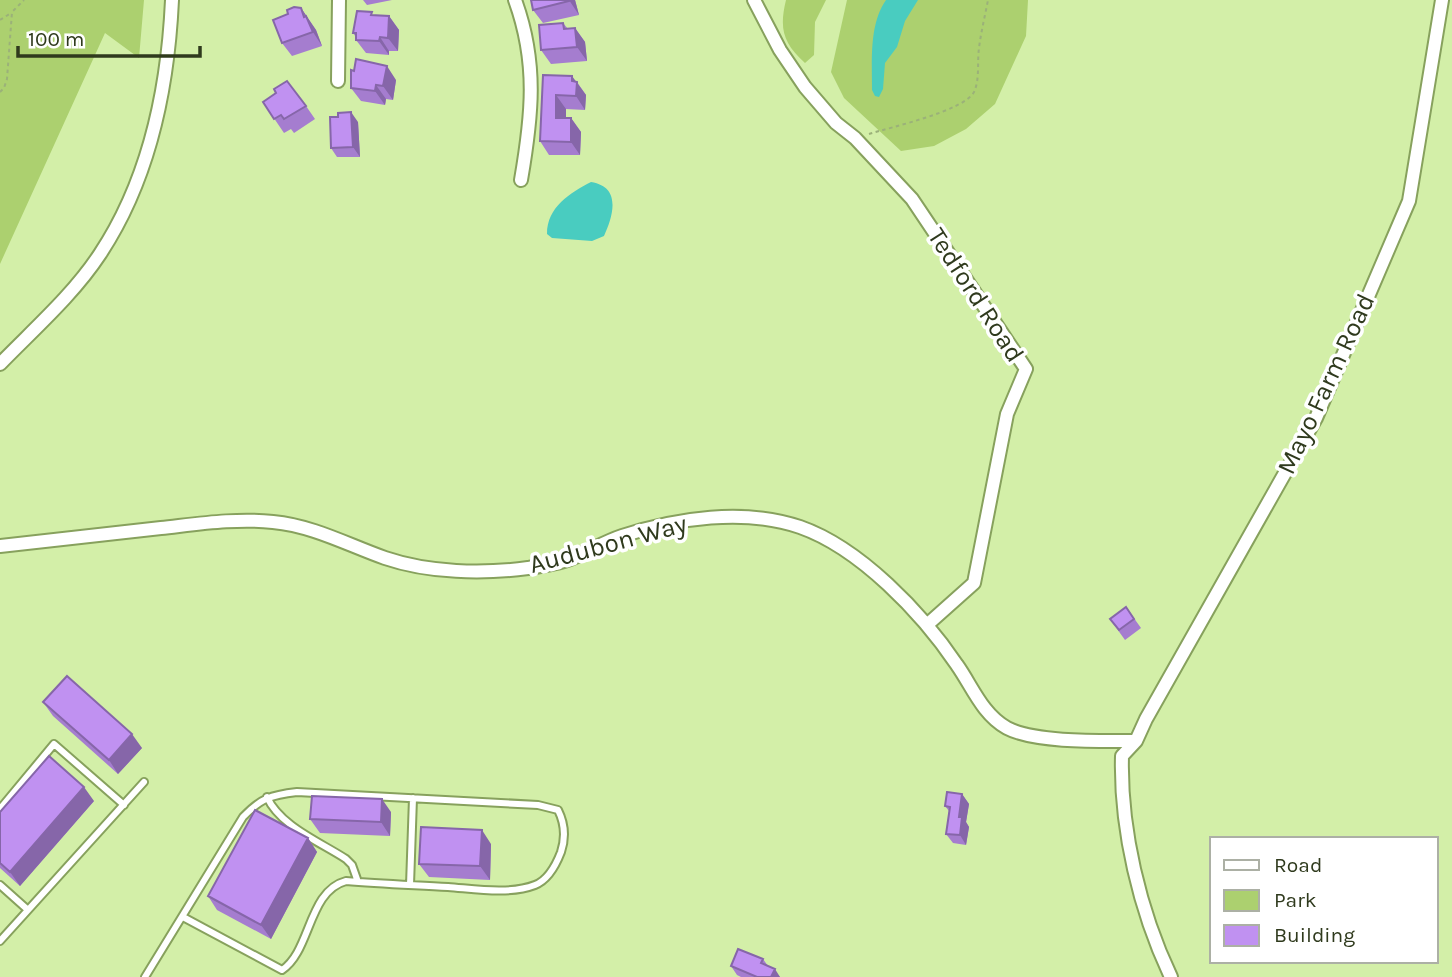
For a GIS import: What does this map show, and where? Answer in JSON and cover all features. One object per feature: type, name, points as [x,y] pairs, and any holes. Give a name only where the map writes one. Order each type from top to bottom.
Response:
[{"type":"street","points":[[0,364],[64,299],[100,254],[124,208],[142,169],[154,129],[165,75],[172,0]]},
{"type":"street","points":[[338,81],[339,0]]},
{"type":"street","points":[[515,0],[530,53],[531,71],[530,122],[521,180]]},
{"type":"street","name":"Tedford Road","points":[[754,0],[780,50],[804,87],[912,199],[1026,369],[1007,414],[974,583],[928,624]]},
{"type":"street","name":"Mayo Farm Road","points":[[1136,741],[1316,418],[1409,201],[1442,0]]},
{"type":"street","name":"Audubon Way","points":[[0,546],[224,521],[271,521],[329,534],[385,558],[407,564],[472,571],[555,564],[622,536],[686,520],[757,518],[797,526],[821,536],[866,565],[928,624],[959,667],[976,697],[1004,727],[1023,735],[1136,741]]},
{"type":"street","points":[[1136,741],[1122,756],[1123,796],[1146,915],[1171,977]]},
{"type":"lane","points":[[0,809],[54,744],[124,804]]},
{"type":"lane","points":[[0,941],[144,782]]},
{"type":"lane","points":[[145,977],[243,817],[256,803],[267,797],[297,792],[551,807],[558,810],[565,828],[563,846],[556,864],[547,876],[533,885],[486,889],[346,881],[335,883],[319,904],[292,959],[282,970],[183,917]]},
{"type":"lane","points":[[267,797],[272,809],[286,821],[346,859],[352,865],[358,882]]},
{"type":"lane","points":[[410,885],[413,798]]},
{"type":"lane","points":[[0,885],[28,910]]},
{"type":"path","points":[[0,20],[24,0]]},
{"type":"path","points":[[855,138],[945,112],[974,92],[988,0]]},
{"type":"path","points":[[0,92],[7,79],[12,12]]},
{"type":"green space","points":[[0,0],[144,0],[139,58],[105,33],[0,264]]},
{"type":"green space","points":[[786,0],[826,0],[815,22],[814,55],[805,63],[787,42],[783,27]]},
{"type":"green space","points":[[847,0],[1028,0],[1026,36],[995,104],[966,129],[934,146],[901,151],[844,98],[831,72]]},
{"type":"water","points":[[886,0],[918,0],[905,21],[897,47],[885,63],[883,89],[879,97],[875,96],[872,90],[873,43],[877,20]]},
{"type":"water","points":[[591,182],[607,190],[613,203],[604,236],[592,241],[552,238],[547,234],[548,224],[555,209],[568,196]]},
{"type":"building","points":[[531,0],[569,0],[569,1],[533,10]]},
{"type":"building","points":[[301,8],[313,32],[282,43],[273,20],[288,14],[287,10]]},
{"type":"building","points":[[357,11],[389,16],[388,38],[380,37],[379,41],[356,40],[356,33],[353,33]]},
{"type":"building","points":[[563,23],[564,29],[575,28],[577,47],[541,50],[539,25]]},
{"type":"building","points":[[356,59],[387,66],[383,86],[376,85],[375,91],[351,88],[351,70],[354,71]]},
{"type":"building","points":[[543,75],[572,76],[572,81],[577,82],[576,96],[556,95],[556,118],[571,118],[571,142],[540,141]]},
{"type":"building","points":[[287,81],[306,106],[284,119],[281,115],[274,119],[263,102],[276,93],[274,89]]},
{"type":"building","points":[[351,112],[353,147],[331,148],[330,117]]},
{"type":"building","points":[[1126,607],[1134,619],[1119,630],[1110,619]]},
{"type":"building","points":[[67,676],[132,734],[109,760],[43,702]]},
{"type":"building","points":[[49,756],[84,787],[10,872],[0,863],[0,812]]},
{"type":"building","points":[[947,792],[962,794],[960,835],[946,834],[950,807],[945,806]]},
{"type":"building","points":[[312,796],[382,799],[381,822],[310,819]]},
{"type":"building","points":[[255,810],[308,838],[261,925],[208,896]]},
{"type":"building","points":[[421,827],[482,830],[480,866],[419,864]]},
{"type":"building","points":[[738,949],[763,959],[761,963],[775,969],[771,977],[757,977],[731,966]]}]
